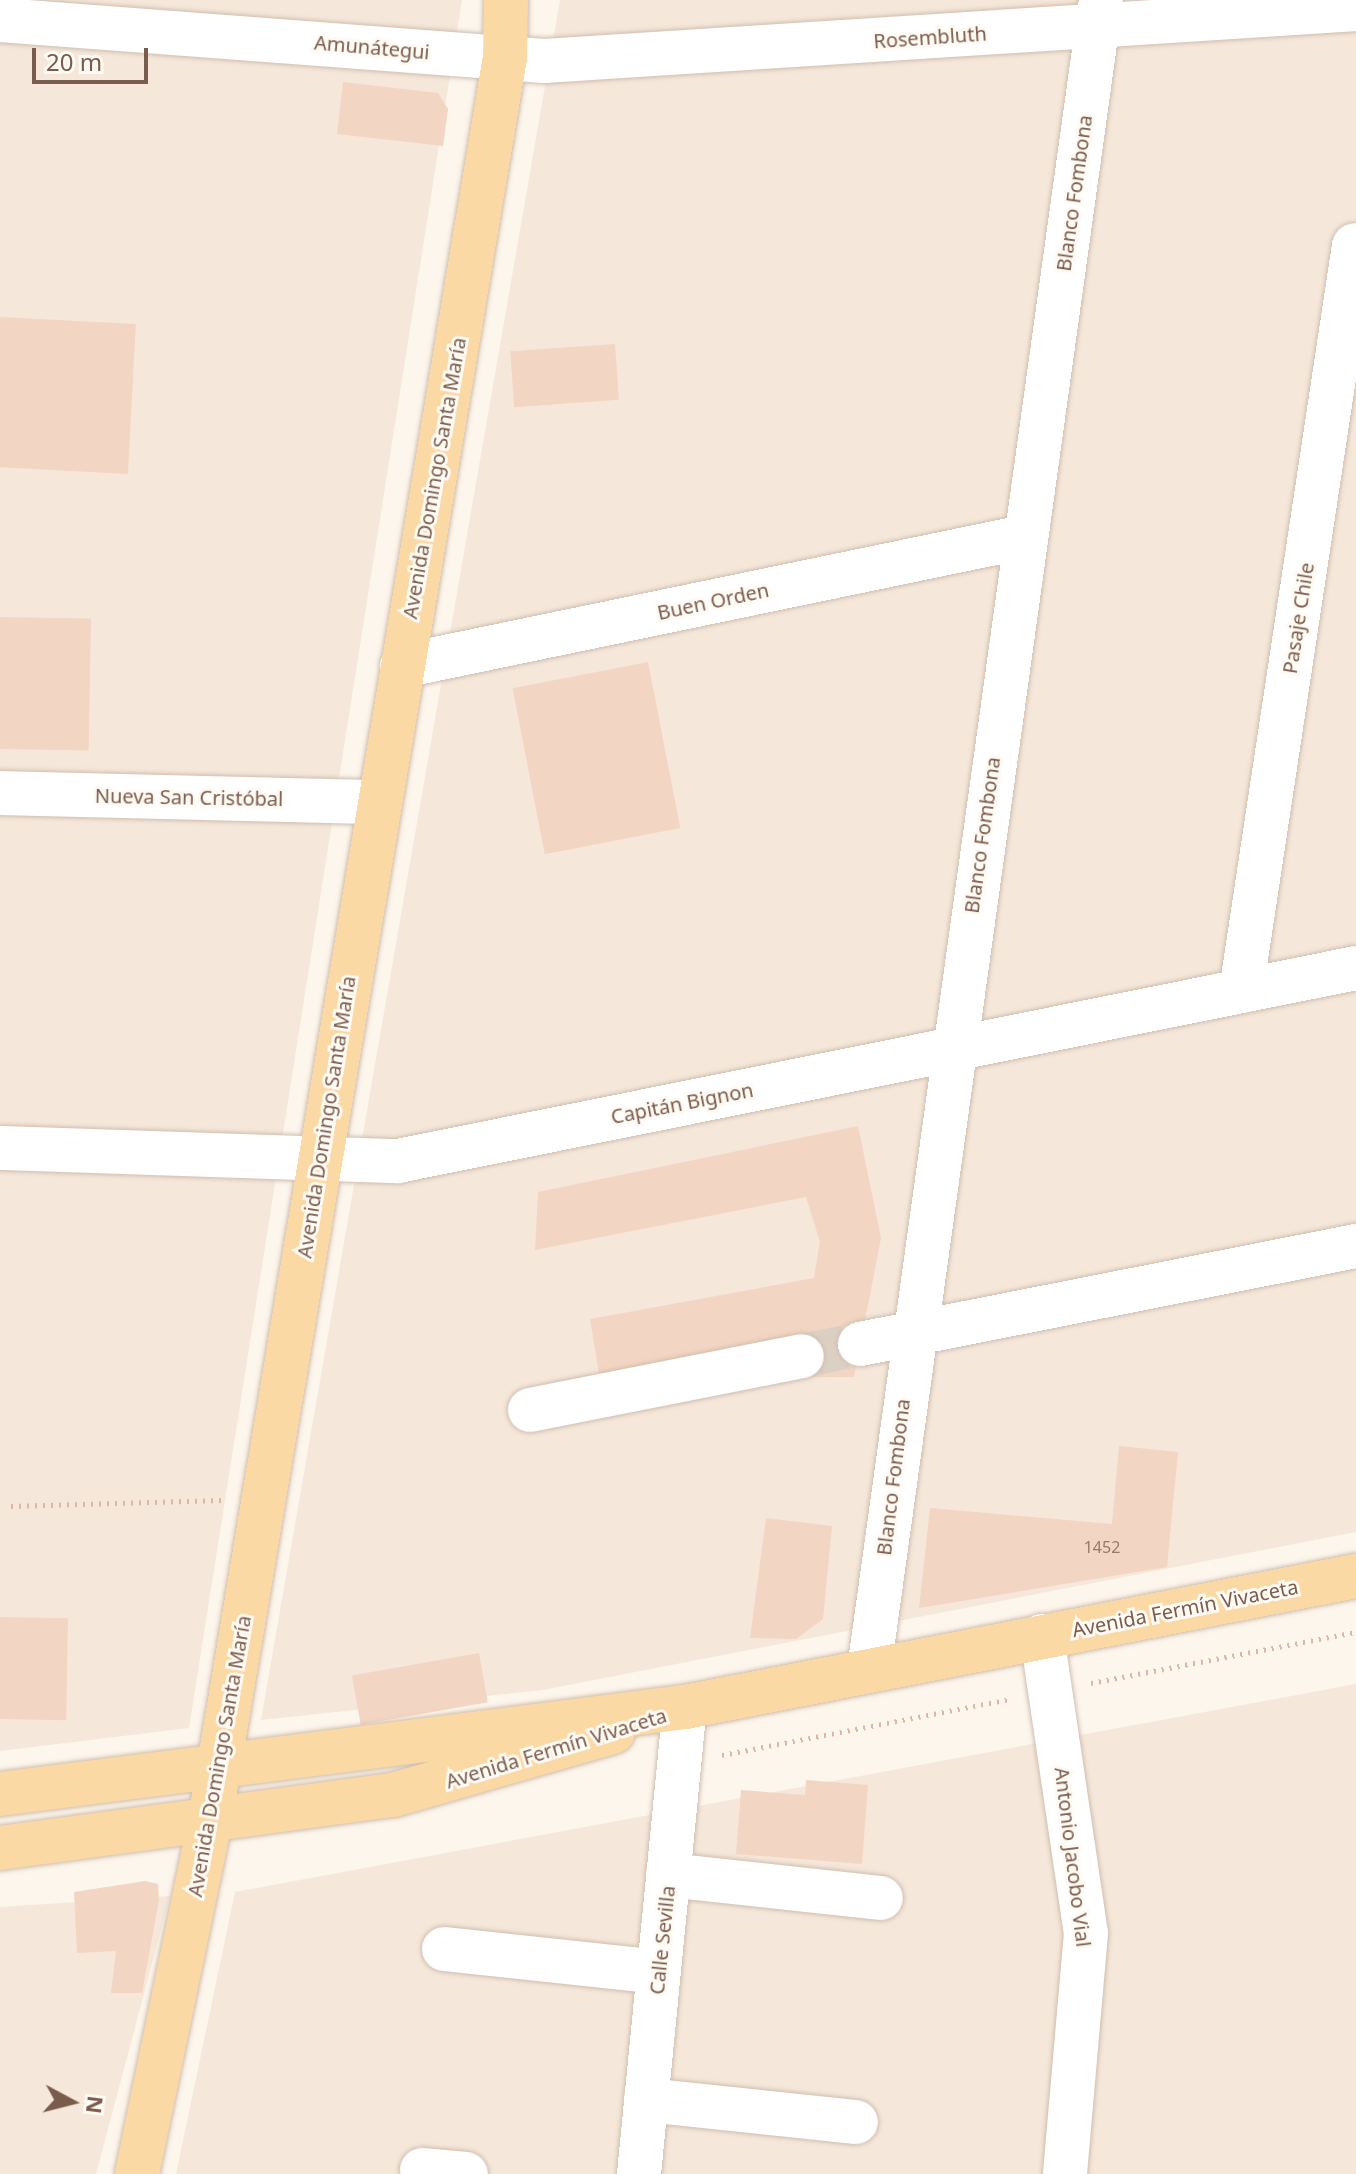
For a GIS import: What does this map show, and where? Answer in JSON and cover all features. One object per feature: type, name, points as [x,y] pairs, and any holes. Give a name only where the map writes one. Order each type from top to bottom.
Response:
[{"type":"main road","name":"Avenida Domingo Santa María","points":[[137,2174],[210,1820],[505,58],[506,0]]},
{"type":"main road","name":"Avenida Domingo Santa María","points":[[505,58],[525,0]]},
{"type":"main road","name":"Avenida Fermín Vivaceta","points":[[0,1794],[685,1707],[1356,1576]]},
{"type":"main road","name":"Avenida Fermín Vivaceta","points":[[0,1848],[210,1820],[481,1775],[685,1707]]},
{"type":"street","name":"Rosembluth","points":[[505,58],[1100,13],[1356,9]]},
{"type":"street","name":"Blanco Fombona","points":[[869,1670],[911,1334],[1100,13]]},
{"type":"street","name":"Amunátegui","points":[[0,20],[505,58]]},
{"type":"street","name":"Pasaje Chile","points":[[1241,991],[1354,246]]},
{"type":"street","name":"Buen Orden","points":[[402,666],[1024,537]]},
{"type":"street","name":"Nueva San Cristóbal","points":[[0,793],[379,802]]},
{"type":"street","name":"Capitán Bignon","points":[[0,1148],[398,1161],[1356,968]]},
{"type":"street","points":[[860,1344],[1356,1246]]},
{"type":"street","points":[[530,1410],[802,1356]]},
{"type":"street","name":"Antonio Jacobo Vial","points":[[1042,1636],[1086,1933],[1065,2174]]},
{"type":"street","name":"Calle Sevilla","points":[[639,2174],[685,1707]]},
{"type":"street","points":[[668,1875],[881,1898]]},
{"type":"street","points":[[444,1949],[658,1972]]},
{"type":"street","points":[[646,2100],[856,2122]]},
{"type":"street","points":[[422,2170],[466,2174]]},
{"type":"path","points":[[11,1506],[222,1500]]},
{"type":"path","points":[[679,1763],[1356,1632]]},
{"type":"shaded area","points":[[0,0],[462,0],[189,1728],[0,1751]]},
{"type":"shaded area","points":[[560,0],[1356,0],[1356,1532],[543,1690],[261,1720]]},
{"type":"shaded area","points":[[1356,1684],[1356,2174],[176,2174],[235,1892]]},
{"type":"shaded area","points":[[170,1896],[96,2174],[0,2174],[0,1907]]},
{"type":"building","points":[[343,82],[438,93],[448,109],[443,146],[337,134]]},
{"type":"building","points":[[0,317],[136,324],[128,474],[0,467]]},
{"type":"building","points":[[615,344],[619,400],[514,407],[510,351]]},
{"type":"building","points":[[0,617],[91,619],[89,751],[0,749]]},
{"type":"building","points":[[648,662],[680,828],[545,854],[513,688]]},
{"type":"building","points":[[858,1126],[881,1238],[854,1377],[600,1379],[590,1319],[814,1278],[820,1242],[806,1197],[535,1250],[538,1192]]},
{"type":"building","points":[[1119,1446],[1178,1452],[1167,1567],[919,1608],[930,1508],[1112,1524]]},
{"type":"building","points":[[766,1518],[832,1526],[823,1619],[796,1639],[750,1638]]},
{"type":"building","points":[[0,1617],[68,1618],[66,1720],[0,1719]]},
{"type":"building","points":[[479,1653],[488,1702],[361,1725],[352,1675]]},
{"type":"building","points":[[806,1780],[868,1785],[862,1864],[736,1854],[741,1790],[805,1795]]},
{"type":"building","points":[[145,1881],[158,1884],[159,1900],[142,1993],[111,1993],[116,1951],[77,1953],[74,1892]]},
{"type":"tunnel","points":[[802,1356],[860,1344]]}]
